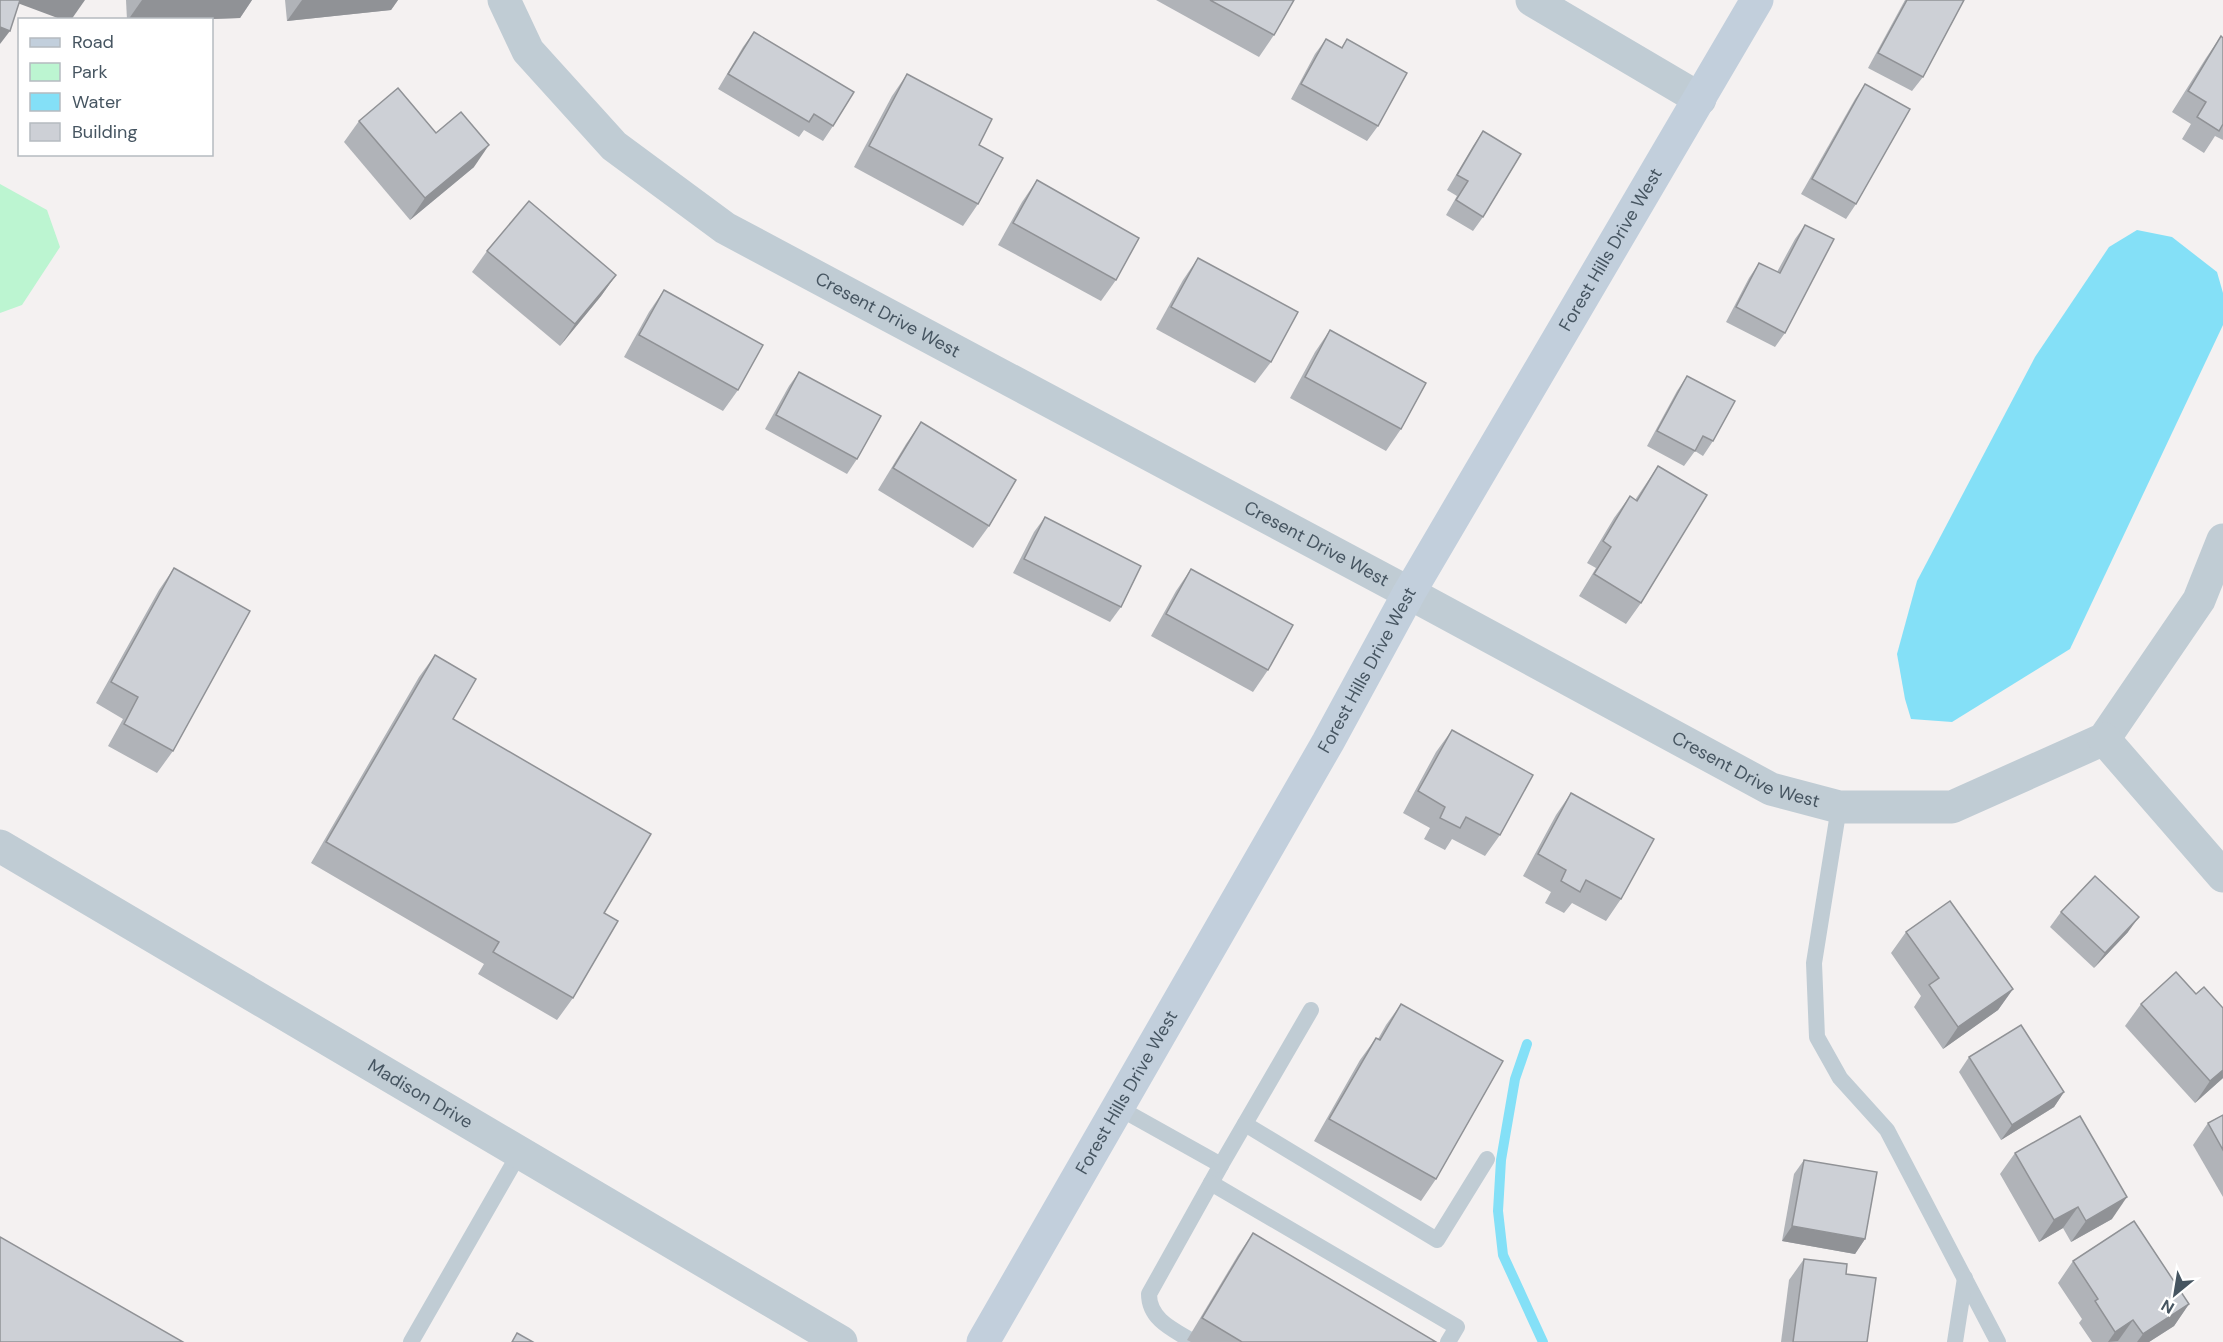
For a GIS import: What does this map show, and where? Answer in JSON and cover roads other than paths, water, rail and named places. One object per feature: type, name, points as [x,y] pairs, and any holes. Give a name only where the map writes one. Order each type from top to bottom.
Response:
[{"type":"main road","name":"Forest Hills Drive West","points":[[983,1342],[1328,742],[1409,593],[1757,0]]},
{"type":"street","name":"Cresent Drive West","points":[[504,0],[528,51],[614,146],[725,228],[1771,789],[1839,807],[1952,807],[2104,740]]},
{"type":"street","points":[[1532,0],[1700,99]]},
{"type":"street","points":[[2223,540],[2199,600],[2104,740],[2223,876]]},
{"type":"street","name":"Madison Drive","points":[[0,846],[841,1342]]},
{"type":"lane","points":[[1839,807],[1814,963],[1817,1037],[1840,1078],[1887,1130],[1998,1342]]},
{"type":"lane","points":[[1194,1342],[1160,1320],[1149,1305],[1149,1294],[1311,1010]]},
{"type":"lane","points":[[1119,1108],[1221,1165]]},
{"type":"lane","points":[[1245,1124],[1437,1240],[1487,1159]]},
{"type":"lane","points":[[411,1342],[520,1152]]},
{"type":"lane","points":[[1212,1183],[1457,1327],[1448,1342]]},
{"type":"lane","points":[[1955,1342],[1965,1278]]},
{"type":"water","points":[[2137,230],[2172,237],[2217,272],[2223,293],[2223,325],[2070,649],[1952,722],[1911,719],[1897,654],[1917,581],[2035,357],[2109,247]]},
{"type":"waterway","points":[[1527,1044],[1515,1079],[1501,1160],[1498,1211],[1503,1255],[1543,1342]]}]
